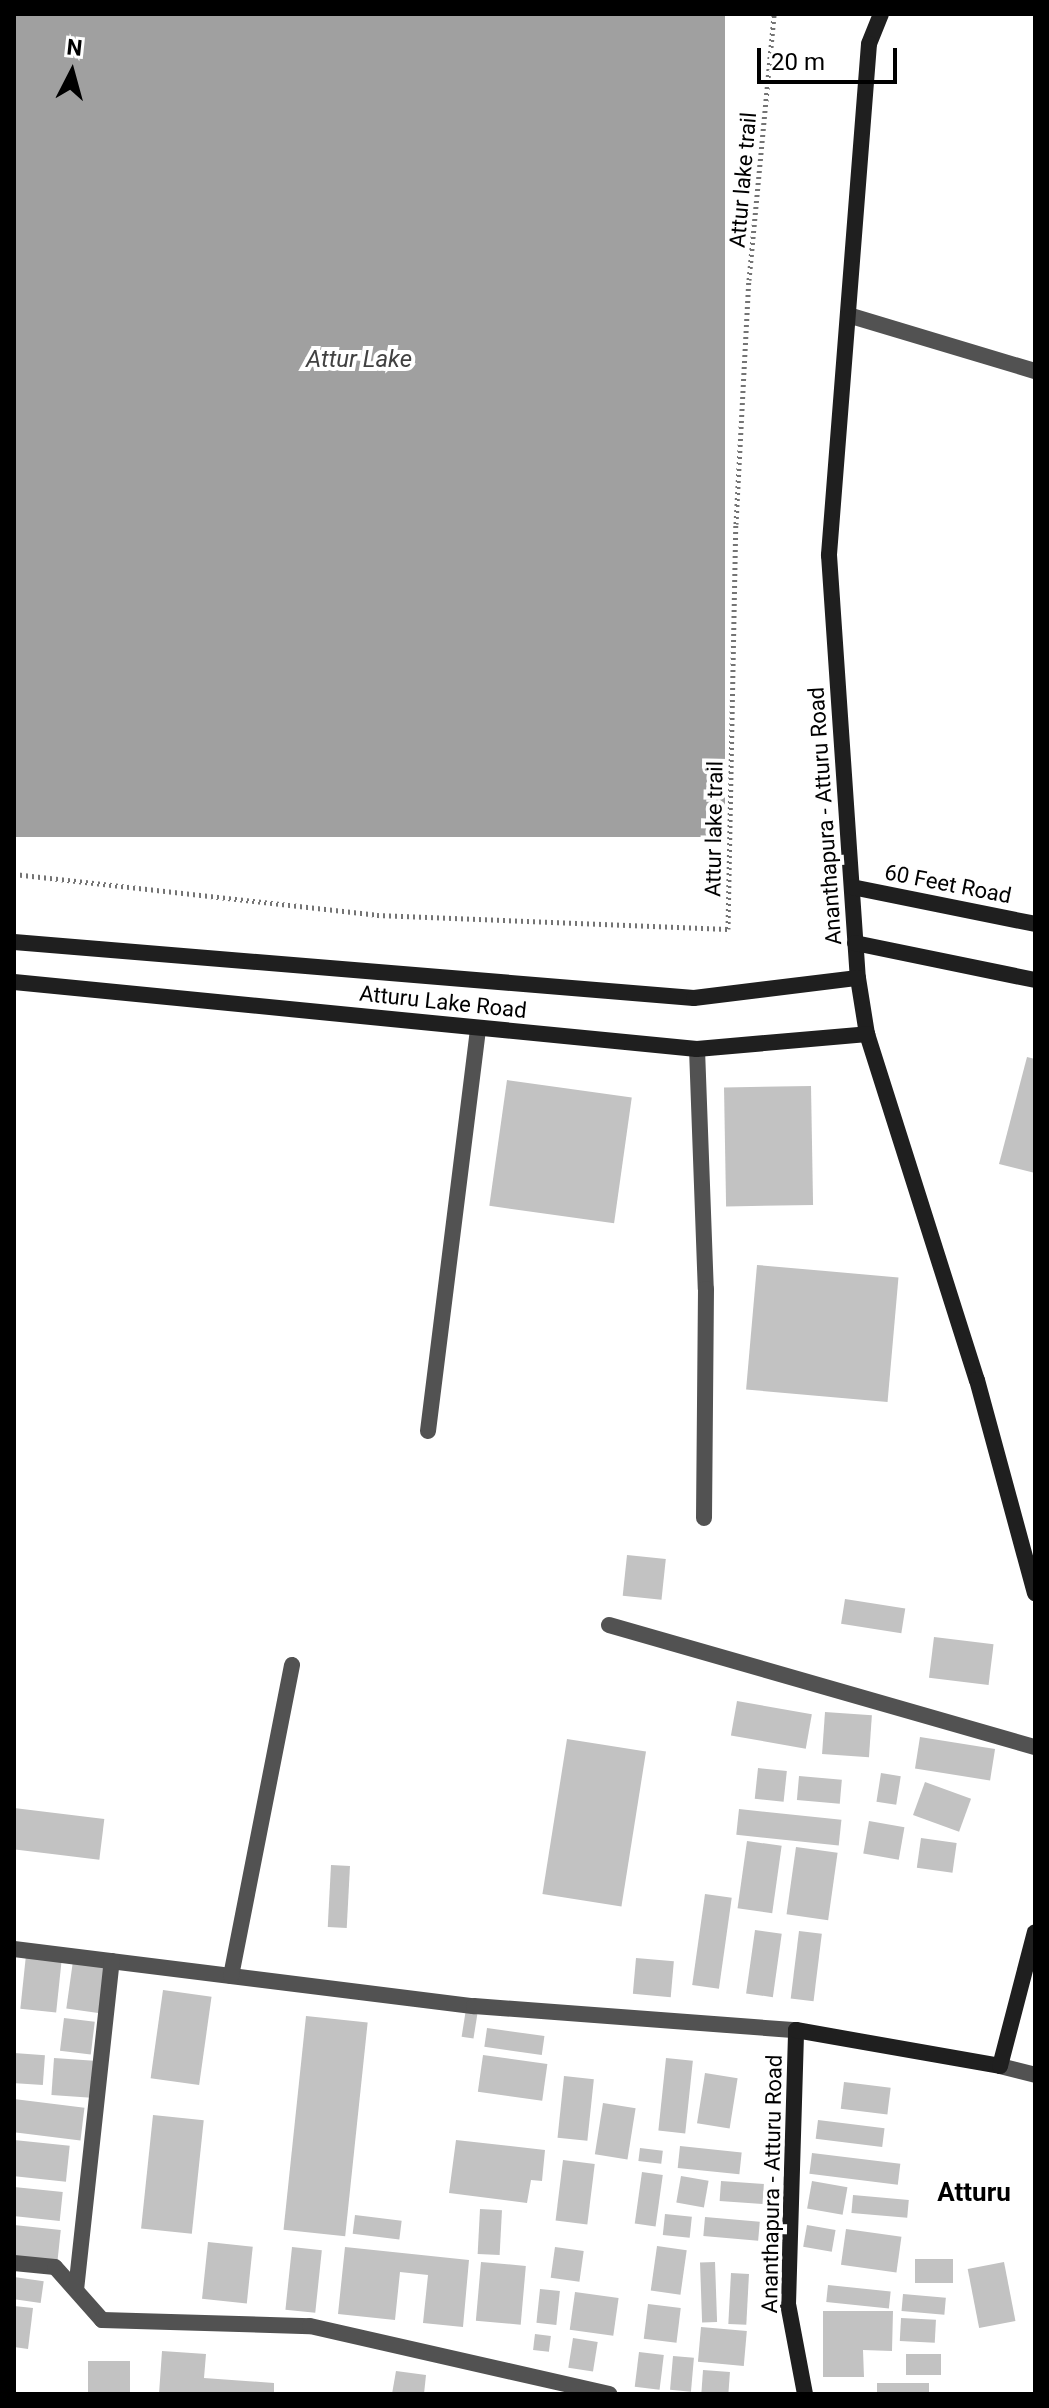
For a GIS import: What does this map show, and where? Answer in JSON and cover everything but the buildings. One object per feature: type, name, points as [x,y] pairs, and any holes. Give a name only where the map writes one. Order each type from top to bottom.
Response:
[{"type":"street","name":"Ananthapura - Atturu Road","points":[[881,14],[869,44],[829,555],[858,978],[867,1034],[977,1380],[1035,1593]]},
{"type":"street","points":[[848,315],[1035,371]]},
{"type":"street","name":"60 Feet Road","points":[[852,887],[1035,924]]},
{"type":"street","name":"Atturu Lake Road","points":[[14,942],[694,998],[858,978]]},
{"type":"street","points":[[855,943],[1035,980]]},
{"type":"street","name":"Atturu Lake Road","points":[[14,982],[697,1049],[867,1034]]},
{"type":"street","points":[[428,1431],[478,1028]]},
{"type":"street","points":[[697,1049],[706,1289],[704,1518]]},
{"type":"street","points":[[609,1625],[1035,1747]]},
{"type":"street","points":[[231,1976],[292,1665]]},
{"type":"street","points":[[1035,1932],[1000,2066],[1035,2075]]},
{"type":"street","points":[[14,1949],[474,2006],[796,2030]]},
{"type":"street","points":[[76,2290],[112,1961]]},
{"type":"street","name":"Ananthapura - Atturu Road","points":[[805,2394],[788,2304],[796,2030],[1000,2066]]},
{"type":"street","points":[[14,2263],[55,2267],[102,2320],[310,2326],[609,2394]]},
{"type":"path","name":"Attur lake trail","points":[[14,874],[377,915],[728,929],[736,524],[749,280],[774,14]]},
{"type":"water","name":"Attur Lake","points":[[14,14],[725,14],[725,837],[14,837]]},
{"type":"district","name":"Atturu","points":[[974,2193]]}]
